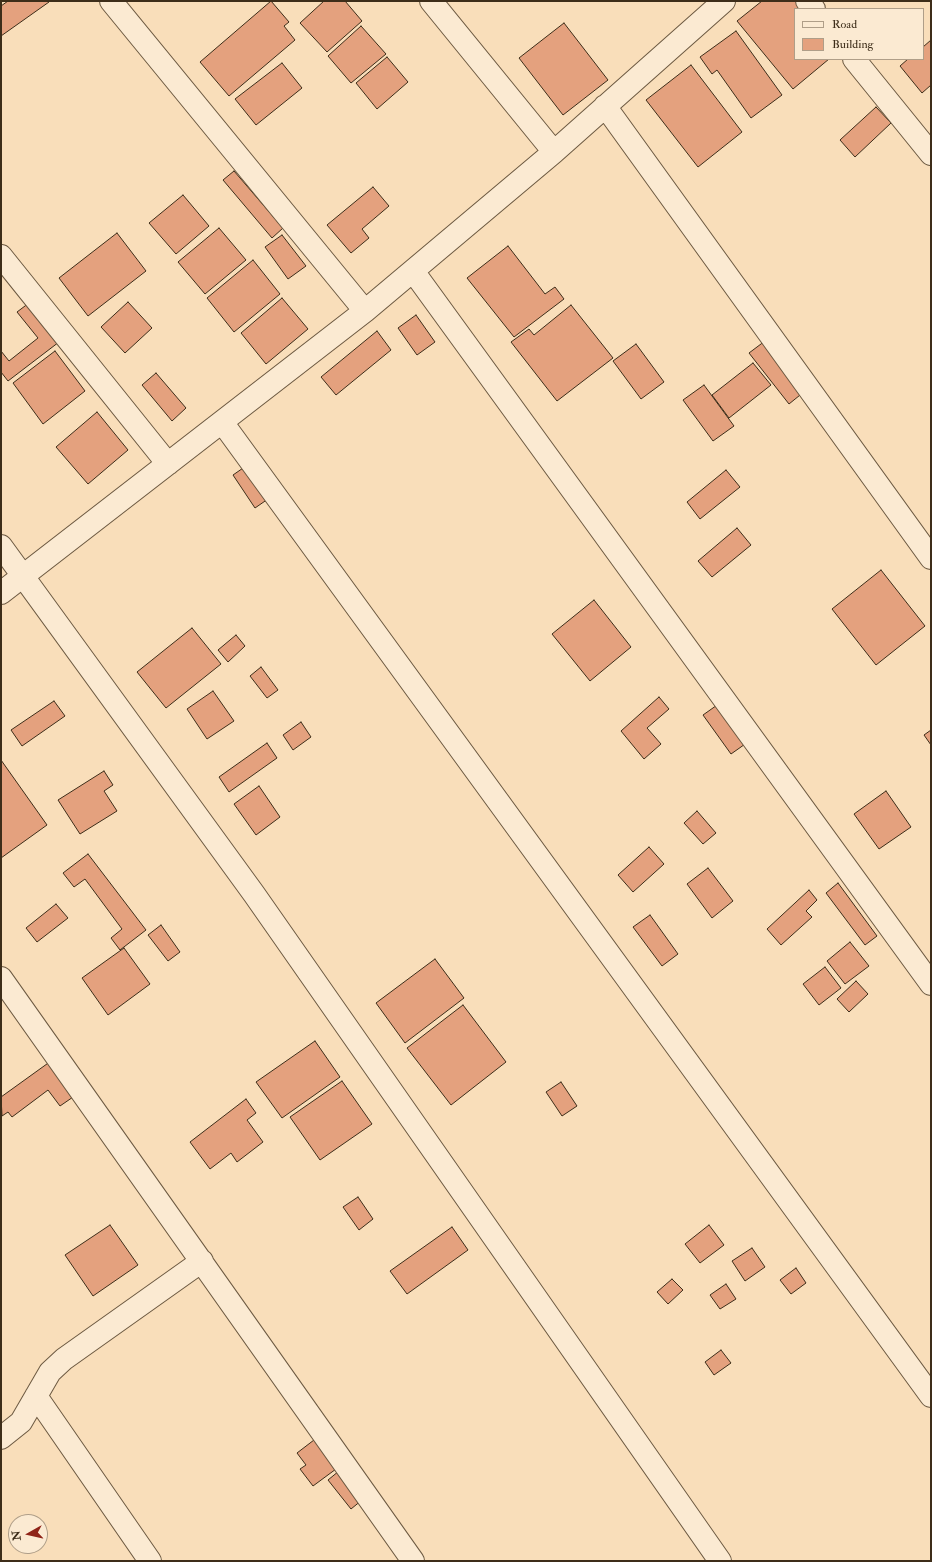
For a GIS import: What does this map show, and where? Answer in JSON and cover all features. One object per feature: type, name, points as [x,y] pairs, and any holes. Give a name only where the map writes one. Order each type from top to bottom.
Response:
[{"type":"street","points":[[111,1],[366,311]]},
{"type":"street","points":[[431,1],[554,152]]},
{"type":"street","points":[[1,593],[366,311],[554,152],[724,1]]},
{"type":"street","points":[[855,60],[931,154]]},
{"type":"street","points":[[605,106],[931,558]]},
{"type":"street","points":[[1,256],[168,464]]},
{"type":"street","points":[[413,271],[931,984]]},
{"type":"street","points":[[222,422],[931,1396]]},
{"type":"street","points":[[1,546],[254,894],[720,1561]]},
{"type":"street","points":[[1,978],[413,1561]]},
{"type":"street","points":[[3,1434],[21,1422],[50,1372],[64,1360],[202,1261]]},
{"type":"street","points":[[36,1396],[150,1561]]},
{"type":"building","points":[[8,1],[49,2],[1,36],[1,6]]},
{"type":"building","points":[[271,1],[289,22],[284,26],[295,40],[229,96],[200,62]]},
{"type":"building","points":[[324,1],[345,1],[362,21],[327,52],[300,23]]},
{"type":"building","points":[[762,1],[798,1],[804,8],[794,8],[794,60],[828,60],[793,89],[737,21]]},
{"type":"building","points":[[564,23],[608,80],[563,115],[519,58]]},
{"type":"building","points":[[361,26],[386,54],[351,83],[328,56]]},
{"type":"building","points":[[736,31],[782,95],[751,118],[717,70],[712,74],[700,57]]},
{"type":"building","points":[[931,40],[931,85],[922,93],[900,66],[907,60],[924,60],[924,46]]},
{"type":"building","points":[[387,57],[408,82],[377,109],[356,83]]},
{"type":"building","points":[[282,63],[302,88],[256,125],[235,99]]},
{"type":"building","points":[[691,65],[742,132],[698,167],[646,100]]},
{"type":"building","points":[[876,107],[891,123],[855,157],[840,140]]},
{"type":"building","points":[[234,171],[283,228],[272,238],[223,180]]},
{"type":"building","points":[[373,187],[389,206],[362,229],[369,238],[351,253],[327,225]]},
{"type":"building","points":[[183,195],[209,226],[176,254],[149,223]]},
{"type":"building","points":[[219,228],[246,260],[205,294],[178,262]]},
{"type":"building","points":[[117,233],[146,271],[88,316],[59,278]]},
{"type":"building","points":[[282,235],[306,266],[288,279],[265,247]]},
{"type":"building","points":[[508,246],[545,294],[555,287],[564,299],[514,337],[467,278]]},
{"type":"building","points":[[253,260],[280,294],[234,332],[207,298]]},
{"type":"building","points":[[282,298],[308,329],[266,364],[241,333]]},
{"type":"building","points":[[128,302],[152,328],[125,353],[101,327]]},
{"type":"building","points":[[29,303],[59,342],[8,381],[1,372],[1,351],[9,361],[38,338],[17,312]]},
{"type":"building","points":[[571,305],[613,358],[557,401],[511,342],[529,329],[534,335]]},
{"type":"building","points":[[416,315],[435,342],[417,355],[398,328]]},
{"type":"building","points":[[377,331],[391,350],[336,395],[321,377]]},
{"type":"building","points":[[765,341],[805,391],[789,404],[749,353]]},
{"type":"building","points":[[636,344],[664,382],[641,399],[613,361]]},
{"type":"building","points":[[55,351],[85,391],[43,424],[13,383]]},
{"type":"building","points":[[753,363],[771,385],[729,418],[712,395]]},
{"type":"building","points":[[156,373],[186,408],[172,421],[142,385]]},
{"type":"building","points":[[704,385],[734,426],[713,441],[683,400]]},
{"type":"building","points":[[97,412],[128,450],[88,484],[56,447]]},
{"type":"building","points":[[246,466],[268,499],[255,508],[233,475]]},
{"type":"building","points":[[726,470],[740,487],[700,519],[687,502]]},
{"type":"building","points":[[737,528],[751,545],[712,577],[698,561]]},
{"type":"building","points":[[881,570],[925,626],[876,665],[832,609]]},
{"type":"building","points":[[594,600],[631,647],[590,681],[552,634]]},
{"type":"building","points":[[192,628],[221,664],[166,708],[137,672]]},
{"type":"building","points":[[236,635],[245,646],[228,662],[218,650]]},
{"type":"building","points":[[261,667],[278,690],[267,698],[250,676]]},
{"type":"building","points":[[213,691],[234,721],[207,739],[187,709]]},
{"type":"building","points":[[659,697],[669,709],[647,728],[661,744],[644,759],[621,731]]},
{"type":"building","points":[[54,701],[65,716],[22,746],[11,730]]},
{"type":"building","points":[[720,703],[748,742],[731,754],[703,715]]},
{"type":"building","points":[[301,722],[311,737],[293,750],[283,735]]},
{"type":"building","points":[[931,730],[931,745],[924,735]]},
{"type":"building","points":[[267,743],[277,758],[229,792],[219,777]]},
{"type":"building","points":[[1,760],[47,825],[1,858]]},
{"type":"building","points":[[104,771],[113,785],[104,791],[117,811],[80,834],[58,800]]},
{"type":"building","points":[[259,786],[280,817],[256,835],[234,804]]},
{"type":"building","points":[[886,791],[911,827],[879,849],[854,814]]},
{"type":"building","points":[[697,811],[716,833],[703,844],[684,823]]},
{"type":"building","points":[[649,847],[664,864],[633,892],[618,875]]},
{"type":"building","points":[[88,854],[146,930],[120,950],[111,938],[122,929],[85,879],[74,887],[63,873]]},
{"type":"building","points":[[708,868],[733,901],[712,918],[687,884]]},
{"type":"building","points":[[838,883],[877,936],[865,945],[826,893]]},
{"type":"building","points":[[809,890],[817,900],[806,911],[812,917],[781,945],[767,929]]},
{"type":"building","points":[[56,904],[68,918],[37,942],[26,928]]},
{"type":"building","points":[[650,915],[678,954],[662,966],[633,927]]},
{"type":"building","points":[[161,925],[180,952],[168,961],[148,935]]},
{"type":"building","points":[[850,942],[869,966],[845,984],[827,961]]},
{"type":"building","points":[[124,948],[150,984],[108,1015],[82,978]]},
{"type":"building","points":[[435,959],[464,998],[405,1043],[376,1003]]},
{"type":"building","points":[[825,967],[841,988],[819,1005],[803,984]]},
{"type":"building","points":[[856,981],[868,994],[849,1012],[837,999]]},
{"type":"building","points":[[463,1005],[506,1062],[451,1105],[407,1048]]},
{"type":"building","points":[[315,1041],[340,1077],[282,1118],[256,1082]]},
{"type":"building","points":[[51,1061],[76,1095],[60,1106],[48,1090],[12,1117],[8,1112],[2,1116],[1,1097]]},
{"type":"building","points":[[342,1081],[372,1124],[320,1160],[290,1117]]},
{"type":"building","points":[[561,1082],[577,1106],[562,1116],[546,1092]]},
{"type":"building","points":[[246,1099],[256,1113],[247,1120],[263,1142],[237,1162],[231,1153],[210,1169],[190,1142]]},
{"type":"building","points":[[358,1197],[373,1219],[359,1230],[343,1207]]},
{"type":"building","points":[[110,1225],[138,1265],[93,1296],[65,1255]]},
{"type":"building","points":[[709,1225],[724,1245],[700,1263],[685,1244]]},
{"type":"building","points":[[452,1227],[468,1250],[407,1294],[390,1271]]},
{"type":"building","points":[[752,1248],[765,1267],[745,1281],[732,1261]]},
{"type":"building","points":[[796,1268],[806,1283],[791,1294],[780,1280]]},
{"type":"building","points":[[672,1279],[683,1290],[668,1304],[657,1292]]},
{"type":"building","points":[[726,1284],[736,1299],[720,1309],[710,1295]]},
{"type":"building","points":[[721,1350],[731,1363],[714,1375],[705,1362]]},
{"type":"building","points":[[314,1440],[336,1469],[313,1486],[300,1469],[306,1465],[297,1453]]},
{"type":"building","points":[[339,1471],[362,1500],[351,1509],[328,1480]]}]
